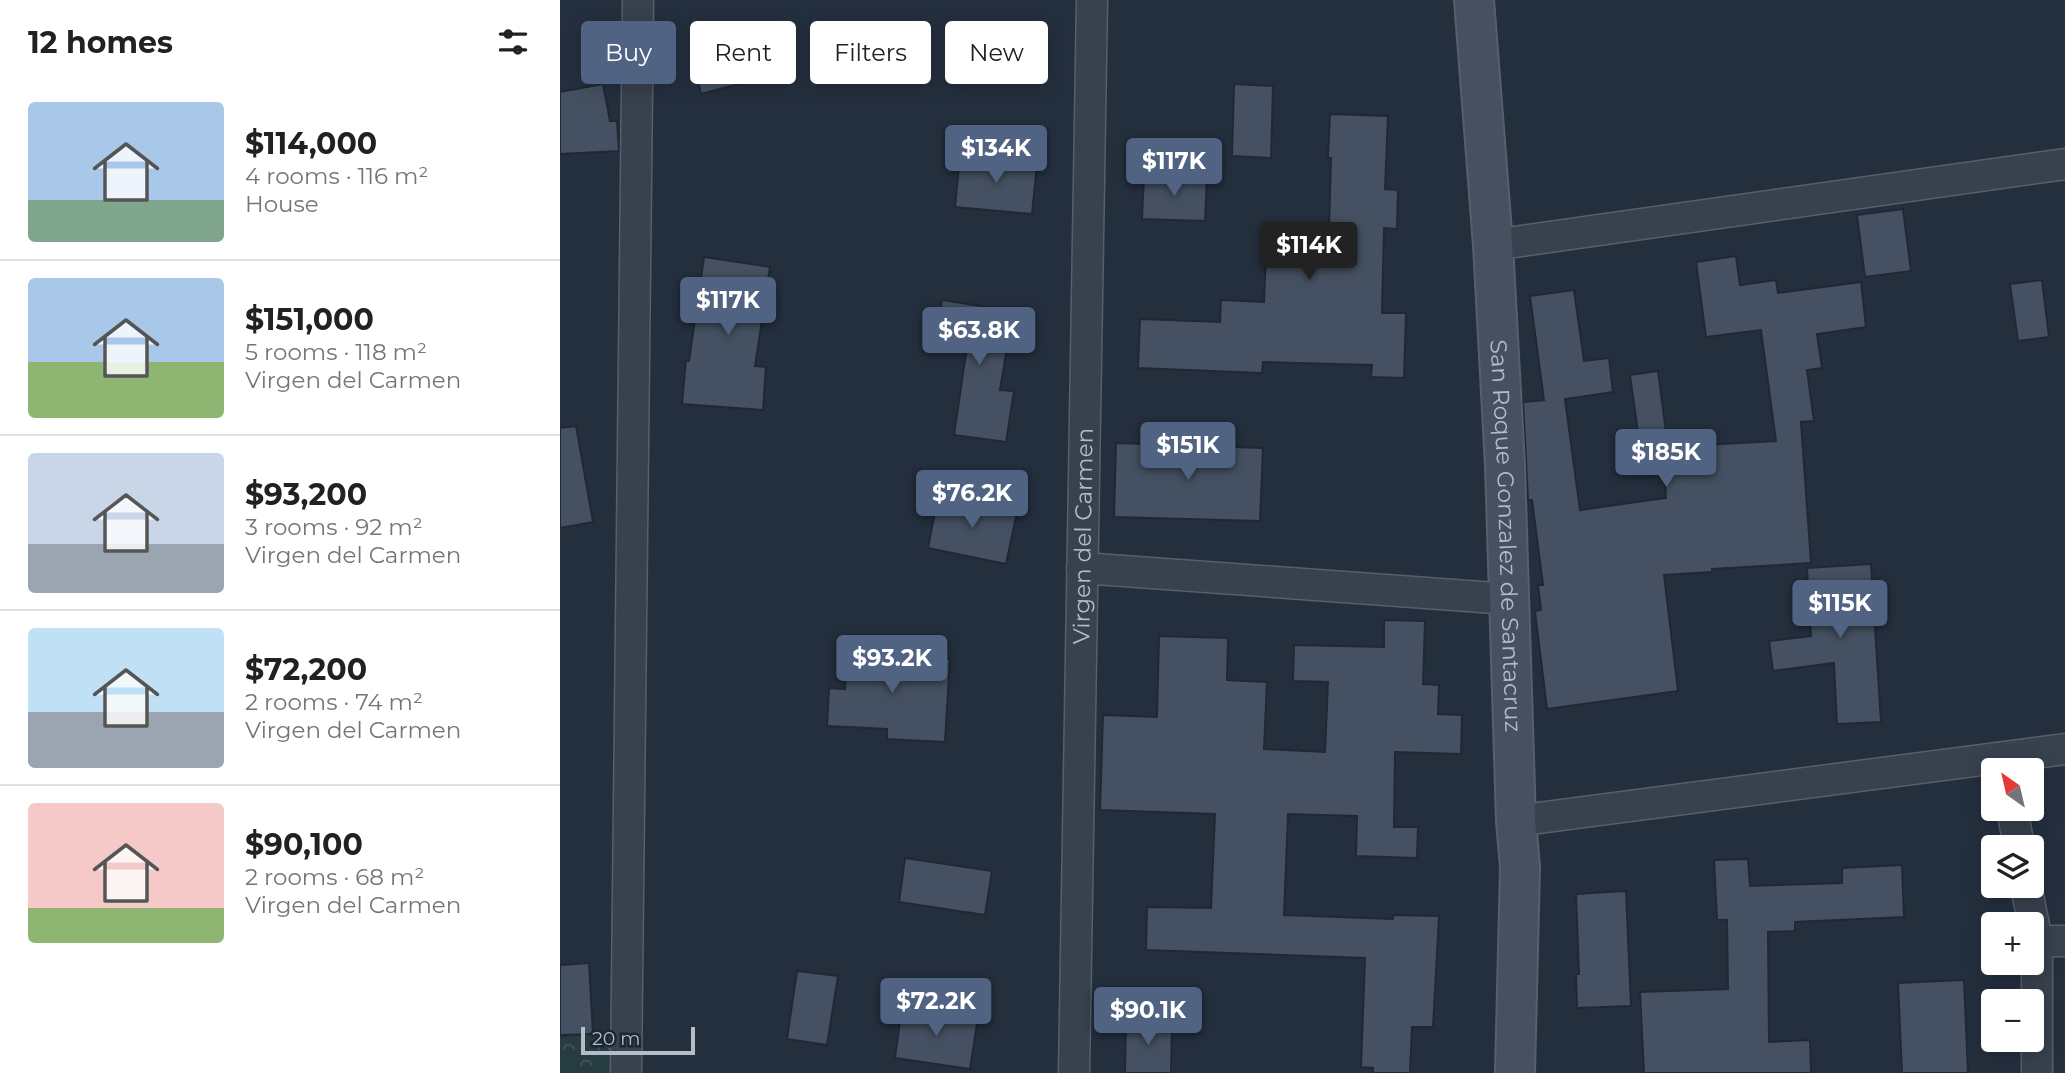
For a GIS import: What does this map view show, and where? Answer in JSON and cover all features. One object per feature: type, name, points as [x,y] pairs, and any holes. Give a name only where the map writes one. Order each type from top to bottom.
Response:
[{"type":"street","points":[[626,1073],[638,0]]},
{"type":"street","name":"Virgen del Carmen","points":[[1074,1073],[1091,0]]},
{"type":"street","name":"San Roque Gonzalez de Santacruz","points":[[1474,0],[1493,245],[1505,466],[1516,821],[1520,867],[1515,1073]]},
{"type":"street","points":[[1493,245],[2065,164]]},
{"type":"street","points":[[1082,568],[1509,599]]},
{"type":"street","points":[[2028,758],[2065,749]]},
{"type":"street","points":[[1516,821],[1981,767]]},
{"type":"street","points":[[2031,898],[2051,941],[2037,1073]]},
{"type":"green space","points":[[593,1034],[620,1048],[626,1073],[560,1073],[560,1038]]},
{"type":"building","points":[[603,84],[610,121],[617,121],[619,151],[560,154],[560,92]]},
{"type":"building","points":[[699,84],[739,84],[701,94]]},
{"type":"building","points":[[1234,84],[1273,86],[1271,158],[1232,156]]},
{"type":"building","points":[[1330,114],[1388,116],[1385,189],[1398,190],[1397,229],[1384,228],[1382,313],[1406,313],[1404,378],[1371,377],[1372,365],[1263,362],[1262,373],[1138,368],[1140,319],[1220,322],[1221,300],[1264,302],[1267,230],[1329,230]]},
{"type":"building","points":[[960,156],[1037,164],[1032,214],[955,207]]},
{"type":"building","points":[[1144,176],[1207,178],[1205,221],[1142,219]]},
{"type":"building","points":[[1903,209],[1911,271],[1865,277],[1857,215]]},
{"type":"building","points":[[1736,256],[1740,285],[1776,280],[1778,293],[1861,282],[1866,327],[1817,334],[1822,368],[1807,370],[1814,421],[1801,422],[1811,563],[1664,575],[1678,691],[1547,709],[1535,611],[1541,610],[1538,585],[1543,585],[1532,500],[1528,500],[1523,402],[1544,400],[1530,296],[1574,290],[1584,361],[1609,358],[1613,392],[1565,399],[1580,510],[1666,498],[1664,465],[1643,468],[1630,375],[1658,371],[1668,447],[1776,441],[1761,330],[1706,337],[1696,262]]},
{"type":"building","points":[[704,257],[770,267],[755,366],[766,367],[763,410],[682,404],[686,360],[689,361]]},
{"type":"building","points":[[2042,280],[2049,337],[2018,341],[2010,284]]},
{"type":"building","points":[[942,300],[1013,311],[1000,390],[1014,391],[1006,442],[954,435],[966,353],[935,348]]},
{"type":"building","points":[[576,426],[593,522],[560,528],[560,428]]},
{"type":"building","points":[[1116,443],[1263,448],[1260,521],[1114,517]]},
{"type":"building","points":[[938,497],[1017,512],[1006,564],[928,548]]},
{"type":"building","points":[[1871,564],[1881,722],[1837,724],[1834,663],[1773,671],[1769,641],[1811,636],[1807,568]]},
{"type":"building","points":[[1384,620],[1425,621],[1423,684],[1439,685],[1438,714],[1462,715],[1461,754],[1395,752],[1394,827],[1418,827],[1417,858],[1356,856],[1357,816],[1288,814],[1284,915],[1393,919],[1393,915],[1439,916],[1433,1027],[1412,1027],[1410,1073],[1373,1073],[1373,1068],[1361,1067],[1365,958],[1146,950],[1147,907],[1211,908],[1215,814],[1100,810],[1103,715],[1157,717],[1159,636],[1228,638],[1227,680],[1267,682],[1264,749],[1325,752],[1328,682],[1293,681],[1294,645],[1384,647]]},
{"type":"building","points":[[848,645],[892,648],[891,657],[950,659],[945,742],[887,739],[887,729],[827,726],[829,688],[845,689]]},
{"type":"building","points":[[905,858],[992,871],[985,915],[899,902]]},
{"type":"building","points":[[1748,859],[1750,886],[1842,883],[1842,868],[1902,865],[1904,917],[1795,922],[1795,931],[1768,932],[1769,1042],[1810,1040],[1811,1073],[1644,1073],[1640,992],[1728,989],[1727,920],[1717,920],[1714,860]]},
{"type":"building","points":[[1626,891],[1631,1006],[1577,1008],[1576,974],[1579,974],[1576,894]]},
{"type":"building","points":[[589,963],[593,1034],[560,1035],[560,965]]},
{"type":"building","points":[[797,971],[838,976],[827,1045],[787,1039]]},
{"type":"building","points":[[1964,980],[1968,1073],[1902,1073],[1898,983]]},
{"type":"building","points":[[902,1007],[978,1018],[970,1069],[895,1058]]},
{"type":"building","points":[[1126,1021],[1172,1023],[1171,1073],[1125,1073]]}]
